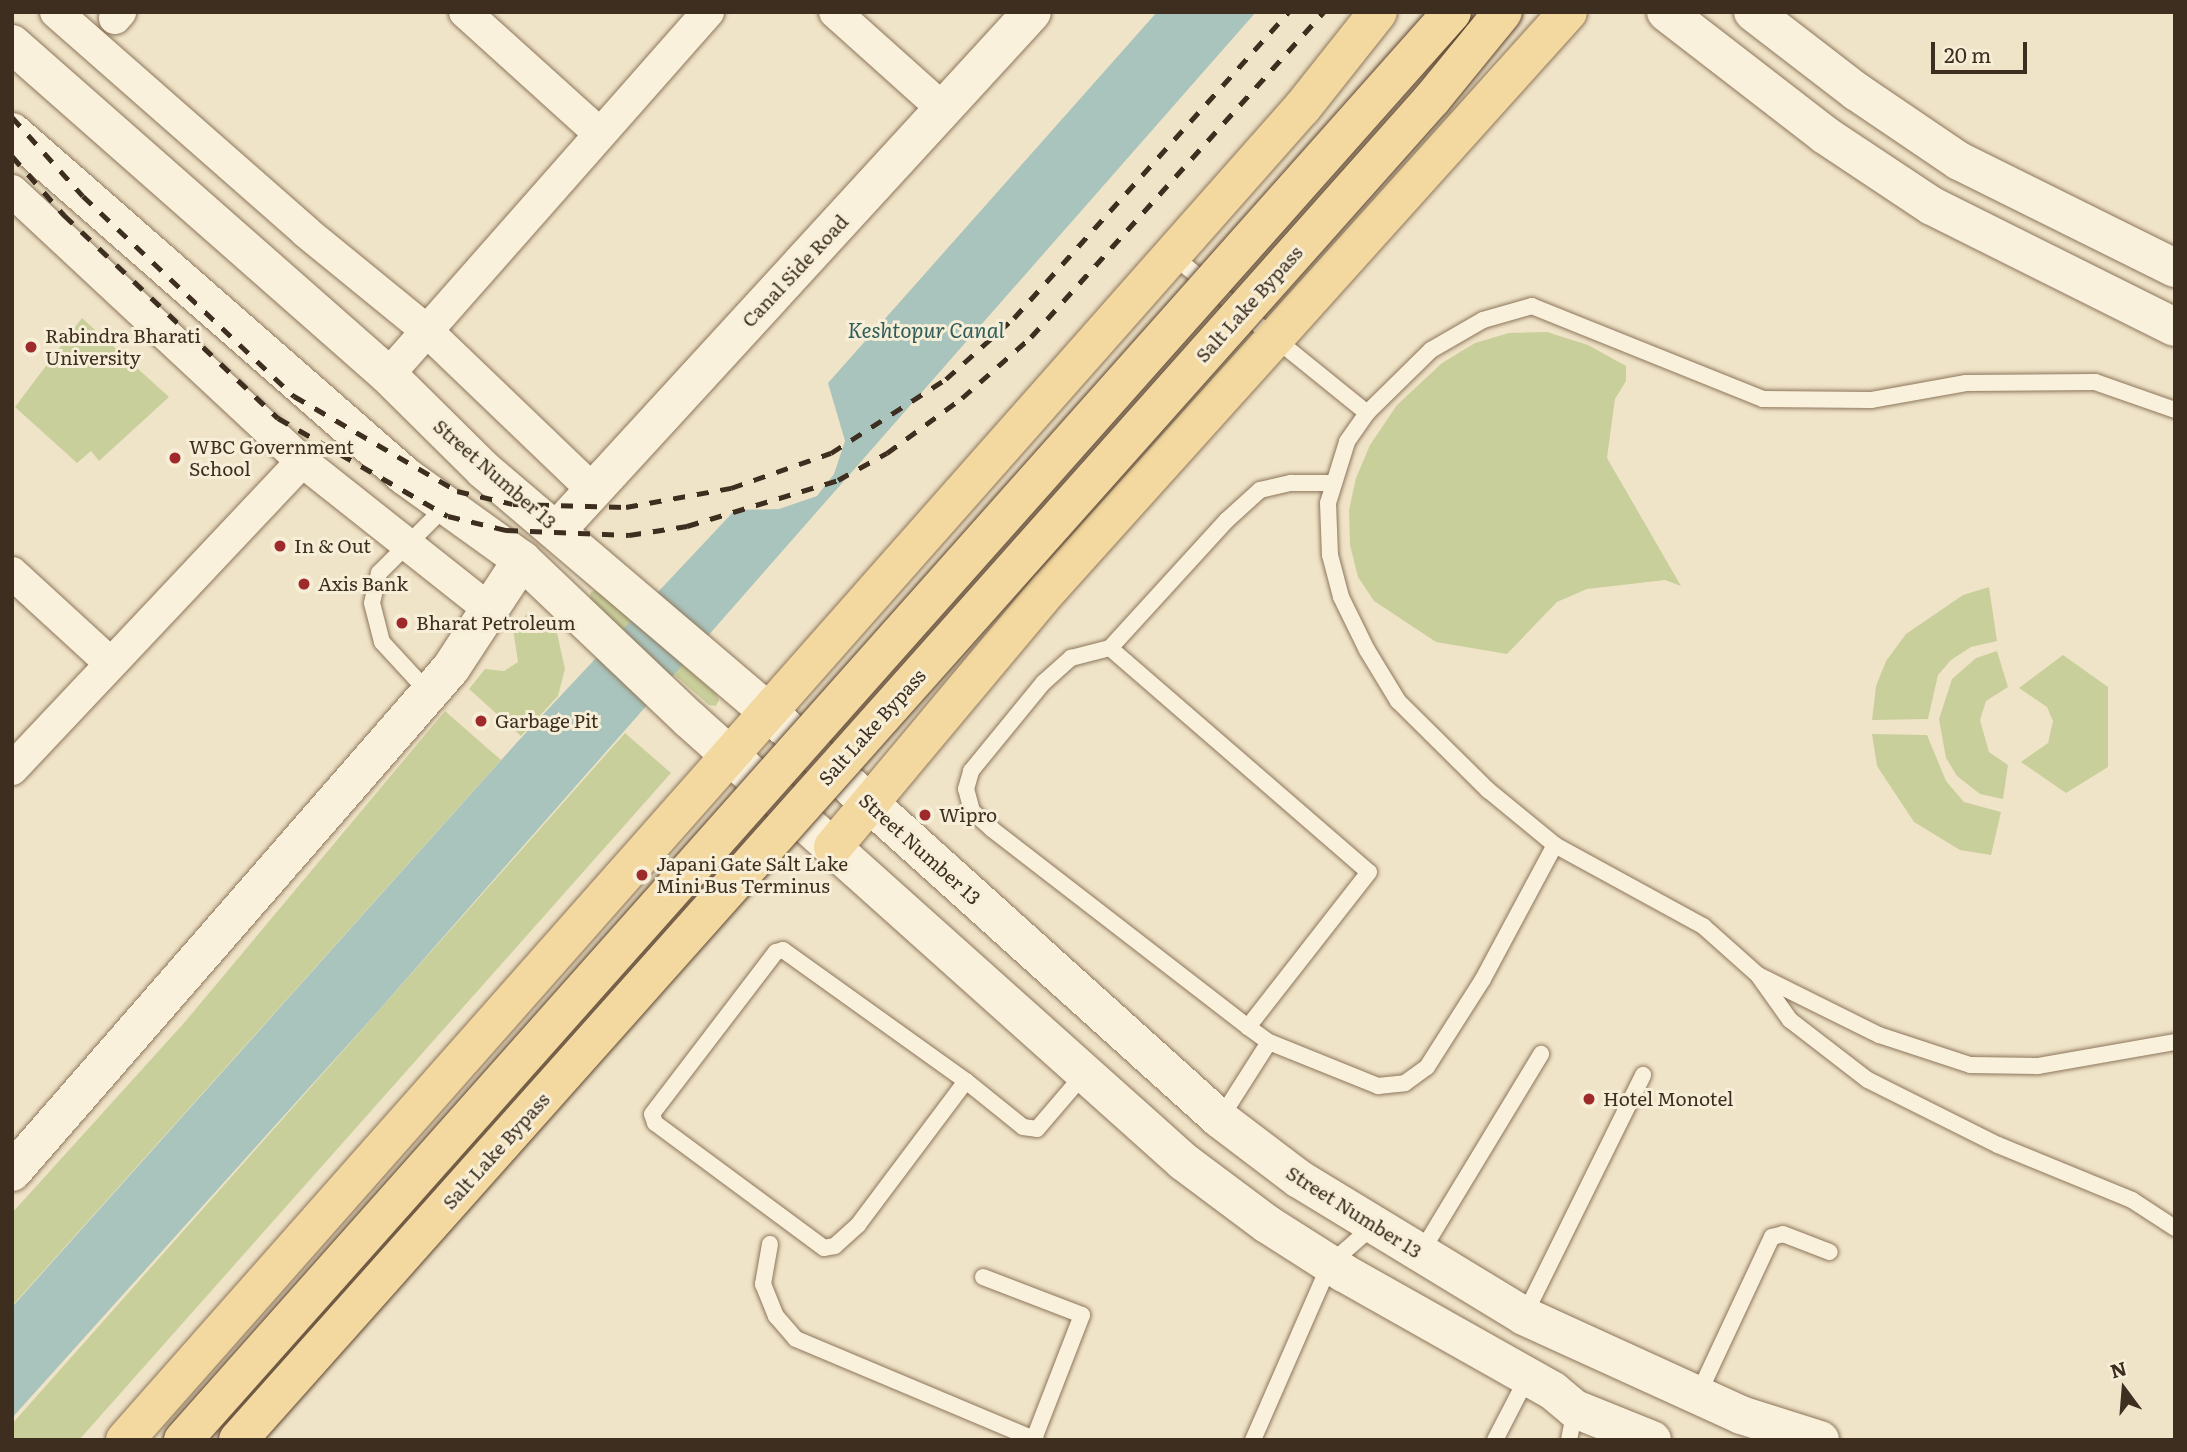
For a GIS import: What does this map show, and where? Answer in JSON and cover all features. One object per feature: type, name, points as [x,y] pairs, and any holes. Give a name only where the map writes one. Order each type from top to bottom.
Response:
[{"type":"main road","name":"Canal Side Road","points":[[558,529],[1032,12]]},
{"type":"main road","points":[[125,1440],[727,753],[1302,108],[1378,12]]},
{"type":"main road","points":[[183,1440],[1451,12]]},
{"type":"main road","name":"Salt Lake Bypass","points":[[239,1440],[1432,99],[1503,12]]},
{"type":"main road","points":[[833,847],[1049,589],[1568,12]]},
{"type":"main road","points":[[1667,12],[1825,135],[1932,206],[2175,327]]},
{"type":"main road","points":[[1753,12],[1857,92],[1959,160],[2175,268]]},
{"type":"main road","name":"Street Number 13","points":[[12,44],[388,375],[484,470],[558,529],[767,711],[1220,1119],[1299,1179],[1524,1316],[1697,1397],[1820,1440]]},
{"type":"main road","points":[[12,132],[405,476],[529,567],[689,719],[1184,1162],[1267,1224],[1330,1264],[1527,1378],[1572,1425],[1652,1440]]},
{"type":"main road","points":[[2115,298],[2140,251]]},
{"type":"main road","points":[[12,1172],[429,693],[489,609],[529,567]]},
{"type":"street","points":[[56,12],[306,232],[426,330],[593,490]]},
{"type":"street","points":[[465,12],[599,133]]},
{"type":"street","points":[[388,375],[708,12]]},
{"type":"street","points":[[835,12],[943,109]]},
{"type":"street","points":[[12,191],[302,461],[489,609]]},
{"type":"street","points":[[12,769],[109,662],[302,461]]},
{"type":"street","points":[[12,573],[109,662]]},
{"type":"lane","points":[[1172,255],[1367,413]]},
{"type":"lane","points":[[2175,410],[2095,382],[1966,383],[1871,400],[1763,398],[1532,306],[1483,320],[1431,350],[1367,413],[1347,442],[1331,483],[1330,555],[1341,597],[1398,701],[1488,790],[1555,845],[1703,926],[1758,975],[1790,1020],[1868,1080],[1998,1145],[2132,1200],[2175,1228]]},
{"type":"lane","points":[[1331,483],[1291,483],[1260,490],[1227,520],[1110,648],[1071,658],[1043,683],[971,771],[966,789],[972,811],[1269,1042],[1378,1086],[1405,1083],[1427,1067],[1482,979],[1555,845]]},
{"type":"lane","points":[[429,693],[382,642],[372,603],[379,573],[409,546],[446,506]]},
{"type":"lane","points":[[1110,648],[1369,872],[1248,1027]]},
{"type":"lane","points":[[966,1081],[858,1225],[835,1246],[824,1248],[655,1123],[652,1114],[776,952],[783,950],[966,1081],[1031,1130],[1037,1129],[1085,1073]]},
{"type":"lane","points":[[1758,975],[1879,1035],[1969,1065],[2038,1066],[2175,1042]]},
{"type":"lane","points":[[1220,1119],[1269,1042]]},
{"type":"lane","points":[[1420,1254],[1541,1054]]},
{"type":"lane","points":[[1524,1316],[1643,1075]]},
{"type":"lane","points":[[1253,1440],[1330,1264],[1373,1226]]},
{"type":"lane","points":[[1697,1397],[1772,1237],[1783,1234],[1829,1252]]},
{"type":"lane","points":[[770,1244],[763,1284],[776,1316],[796,1339],[1035,1439],[1082,1315],[983,1277]]},
{"type":"lane","points":[[1495,1440],[1527,1378]]},
{"type":"green space","points":[[82,318],[169,397],[99,461],[91,451],[77,463],[15,407]]},
{"type":"green space","points":[[1547,332],[1588,345],[1626,366],[1626,381],[1615,399],[1607,458],[1681,586],[1665,580],[1587,589],[1557,602],[1507,654],[1436,642],[1374,601],[1358,577],[1350,545],[1349,510],[1356,478],[1370,445],[1397,405],[1442,363],[1475,343],[1509,333]]},
{"type":"green space","points":[[1989,587],[1997,641],[1971,647],[1951,660],[1938,675],[1928,719],[1872,720],[1876,686],[1886,661],[1906,634],[1963,595]]},
{"type":"green space","points":[[598,590],[715,693],[719,700],[716,706],[709,705],[589,600],[591,592]]},
{"type":"green space","points":[[527,614],[557,633],[565,669],[558,696],[521,736],[469,689],[485,669],[504,671],[518,662],[513,629]]},
{"type":"green space","points":[[1997,651],[2008,687],[1986,701],[1980,720],[1989,752],[2008,765],[2003,799],[1980,794],[1957,776],[1946,758],[1939,719],[1952,679],[1976,658]]},
{"type":"green space","points":[[2063,655],[2108,687],[2108,767],[2066,793],[2021,762],[2048,743],[2053,721],[2047,707],[2019,688]]},
{"type":"green space","points":[[445,711],[501,760],[12,1306],[12,1213],[184,1023]]},
{"type":"green space","points":[[625,733],[671,773],[79,1440],[12,1440],[12,1424]]},
{"type":"green space","points":[[1872,734],[1927,735],[1946,781],[1964,802],[2001,812],[1991,855],[1960,850],[1914,822],[1877,766]]},
{"type":"water","name":"Keshtopur Canal","points":[[1157,12],[1256,12],[380,1009],[12,1418],[12,1307],[520,739],[735,510],[779,509],[817,496],[834,474],[845,441],[828,383]]},
{"type":"railway","points":[[12,117],[83,196],[294,396],[457,491],[513,504],[626,507],[731,488],[831,453],[946,379],[1014,318],[1289,12]]},
{"type":"railway","points":[[12,156],[64,215],[278,418],[448,516],[506,530],[629,535],[687,526],[838,480],[887,453],[962,398],[1031,337],[1324,12]]},
{"type":"place","name":"Rabindra Bharati University","points":[[31,347]]},
{"type":"place","name":"WBC Government School","points":[[175,458]]},
{"type":"place","name":"In & Out","points":[[280,546]]},
{"type":"place","name":"Axis Bank","points":[[304,584]]},
{"type":"place","name":"Bharat Petroleum","points":[[402,623]]},
{"type":"place","name":"Garbage Pit","points":[[481,721]]},
{"type":"place","name":"Wipro","points":[[925,815]]},
{"type":"place","name":"Japani Gate Salt Lake Mini Bus Terminus","points":[[642,875]]},
{"type":"place","name":"Hotel Monotel","points":[[1589,1099]]}]
